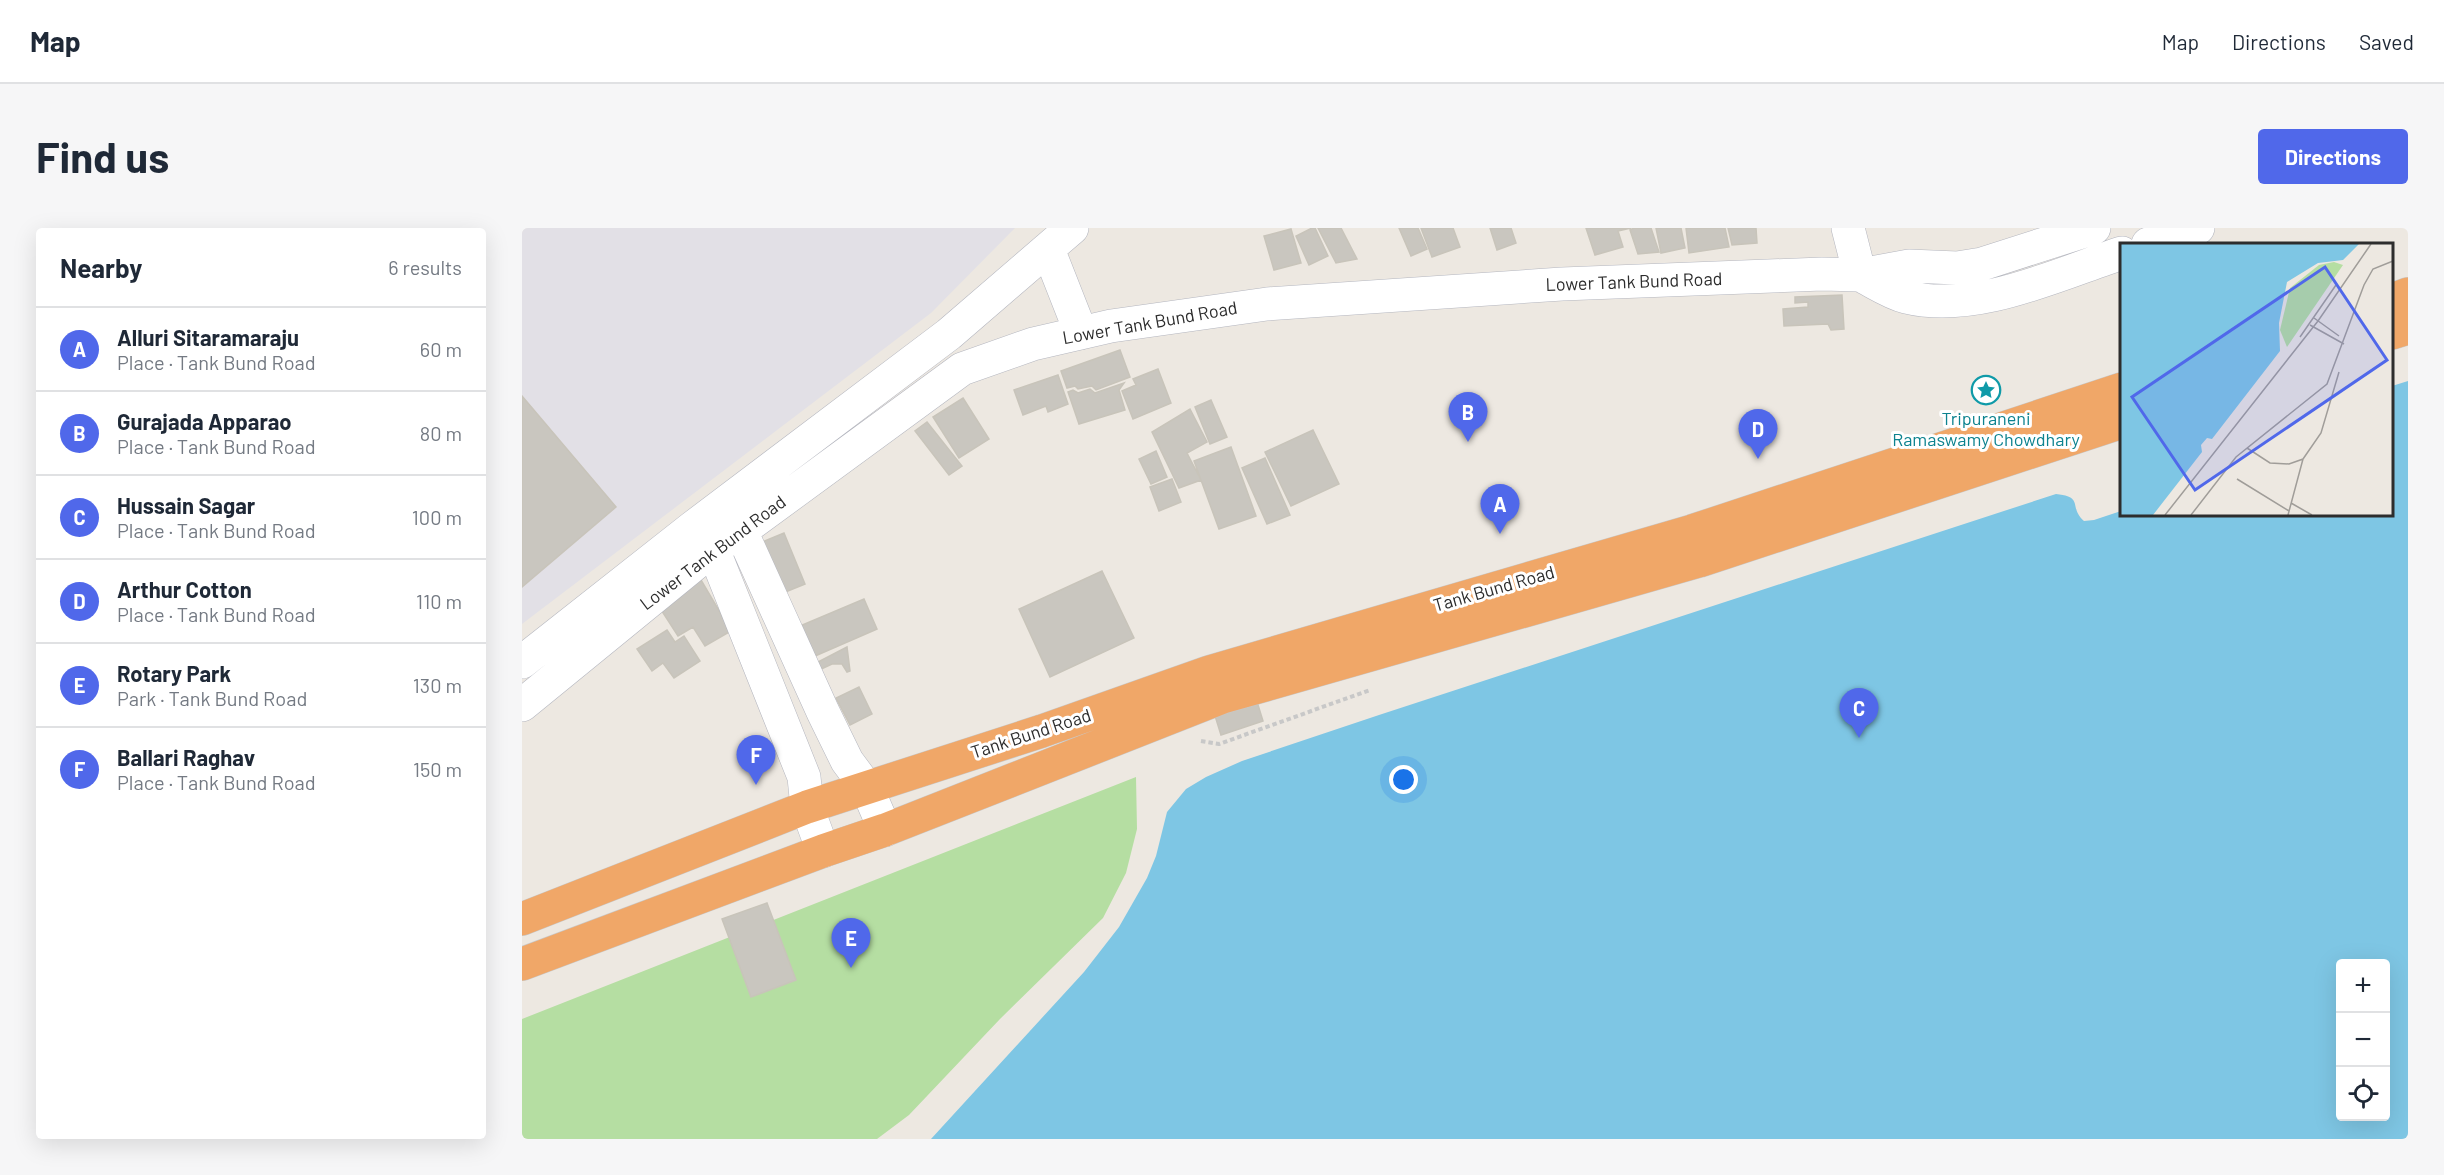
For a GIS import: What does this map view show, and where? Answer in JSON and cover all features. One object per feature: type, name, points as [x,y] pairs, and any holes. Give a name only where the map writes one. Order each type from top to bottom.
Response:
[{"type":"highway","points":[[2393,299],[2408,294]]},
{"type":"highway","points":[[2393,332],[2408,328]]},
{"type":"highway","name":"Tank Bund Road","points":[[522,919],[807,807],[1042,731],[1209,672],[1692,531],[2120,389]]},
{"type":"highway","points":[[522,964],[885,830],[1223,697],[1700,561],[2120,422]]},
{"type":"main road","name":"Lower Tank Bund Road","points":[[522,662],[692,528],[949,334],[1072,228]]},
{"type":"main road","points":[[1848,228],[1860,275]]},
{"type":"main road","name":"Lower Tank Bund Road","points":[[522,705],[713,549],[741,531],[962,369],[1034,344],[1111,326],[1267,304],[1562,284],[1822,274],[1860,275],[1909,267],[1958,268],[1982,264],[2094,228]]},
{"type":"main road","points":[[2151,243],[2198,228]]},
{"type":"main road","points":[[1048,249],[1081,333]]},
{"type":"main road","name":"Lower Tank Bund Road","points":[[1860,275],[1904,296],[1960,301],[2004,292],[2120,253]]},
{"type":"main road","points":[[741,531],[823,712],[847,761],[867,788],[885,830]]},
{"type":"main road","points":[[713,549],[804,777],[807,807],[823,851]]},
{"type":"shaded area","points":[[522,228],[1015,228],[931,313],[522,624]]},
{"type":"green space","points":[[1136,777],[1137,829],[1126,873],[1103,918],[1000,1019],[909,1115],[877,1139],[522,1139],[522,1019]]},
{"type":"water","points":[[2408,381],[2408,1139],[931,1139],[1084,972],[1119,927],[1147,878],[1156,856],[1167,812],[1186,789],[1206,777],[1242,761],[1379,715],[2056,494],[2065,495],[2073,500],[2079,516],[2084,521],[2120,511],[2120,516],[2393,516],[2393,386]]},
{"type":"building","points":[[1315,228],[1328,256],[1309,265],[1296,236]]},
{"type":"building","points":[[1318,228],[1341,228],[1357,259],[1336,263]]},
{"type":"building","points":[[1399,228],[1418,228],[1427,249],[1411,256]]},
{"type":"building","points":[[1421,228],[1453,228],[1460,247],[1432,257]]},
{"type":"building","points":[[1490,228],[1511,228],[1516,243],[1497,250]]},
{"type":"building","points":[[1586,228],[1631,228],[1618,231],[1623,247],[1595,255]]},
{"type":"building","points":[[1651,228],[1659,252],[1638,254],[1630,230]]},
{"type":"building","points":[[1656,228],[1681,228],[1685,248],[1661,253]]},
{"type":"building","points":[[1686,228],[1725,228],[1729,247],[1689,253]]},
{"type":"building","points":[[1728,228],[1756,228],[1757,243],[1732,245]]},
{"type":"building","points":[[1291,229],[1301,263],[1274,270],[1264,236]]},
{"type":"building","points":[[1842,295],[1844,329],[1831,330],[1828,324],[1784,326],[1783,309],[1808,307],[1808,302],[1795,303],[1795,297]]},
{"type":"building","points":[[1120,350],[1130,377],[1096,390],[1092,386],[1078,389],[1075,386],[1067,388],[1061,371]]},
{"type":"building","points":[[1158,369],[1171,403],[1133,419],[1122,391],[1136,385],[1133,379]]},
{"type":"building","points":[[1058,375],[1068,404],[1048,412],[1046,406],[1023,415],[1014,390]]},
{"type":"building","points":[[1124,383],[1119,390],[1125,410],[1079,424],[1068,392],[1073,390],[1078,393],[1090,389],[1095,393]]},
{"type":"building","points":[[522,396],[616,507],[522,587]]},
{"type":"building","points":[[963,398],[989,439],[959,458],[933,417]]},
{"type":"building","points":[[1211,400],[1227,437],[1210,444],[1195,407]]},
{"type":"building","points":[[1190,409],[1207,442],[1187,453],[1201,480],[1179,488],[1152,432]]},
{"type":"building","points":[[927,422],[962,466],[949,475],[915,431]]},
{"type":"building","points":[[1313,430],[1339,484],[1291,506],[1265,452]]},
{"type":"building","points":[[1231,447],[1256,516],[1219,529],[1194,461]]},
{"type":"building","points":[[1156,451],[1167,477],[1151,484],[1139,459]]},
{"type":"building","points":[[1265,458],[1290,515],[1267,524],[1242,468]]},
{"type":"building","points":[[1172,479],[1181,502],[1159,511],[1150,487]]},
{"type":"building","points":[[784,533],[805,584],[778,595],[757,544]]},
{"type":"building","points":[[1102,571],[1134,638],[1050,677],[1019,609]]},
{"type":"building","points":[[701,580],[731,631],[705,646],[693,627],[678,636],[658,605]]},
{"type":"building","points":[[864,599],[877,629],[806,660],[793,629]]},
{"type":"building","points":[[667,630],[675,642],[684,636],[700,661],[674,678],[663,663],[652,671],[637,649]]},
{"type":"building","points":[[847,647],[850,671],[847,672],[842,664],[832,664],[817,671],[814,664]]},
{"type":"building","points":[[859,687],[872,714],[850,725],[836,698]]},
{"type":"building","points":[[1254,692],[1263,721],[1221,735],[1212,706]]},
{"type":"building","points":[[767,903],[796,980],[751,997],[722,919]]},
{"type":"place","name":"Tripuraneni Ramaswamy Chowdhary","points":[[1986,390]]},
{"type":"place","name":"Gurajada Apparao","points":[[1468,442]]},
{"type":"place","name":"Arthur Cotton","points":[[1758,459]]},
{"type":"place","name":"Alluri Sitaramaraju","points":[[1500,534]]},
{"type":"place","name":"Hussain Sagar","points":[[1859,738]]},
{"type":"place","name":"Ballari Raghav","points":[[756,785]]},
{"type":"place","name":"Rotary Park","points":[[851,968]]}]
